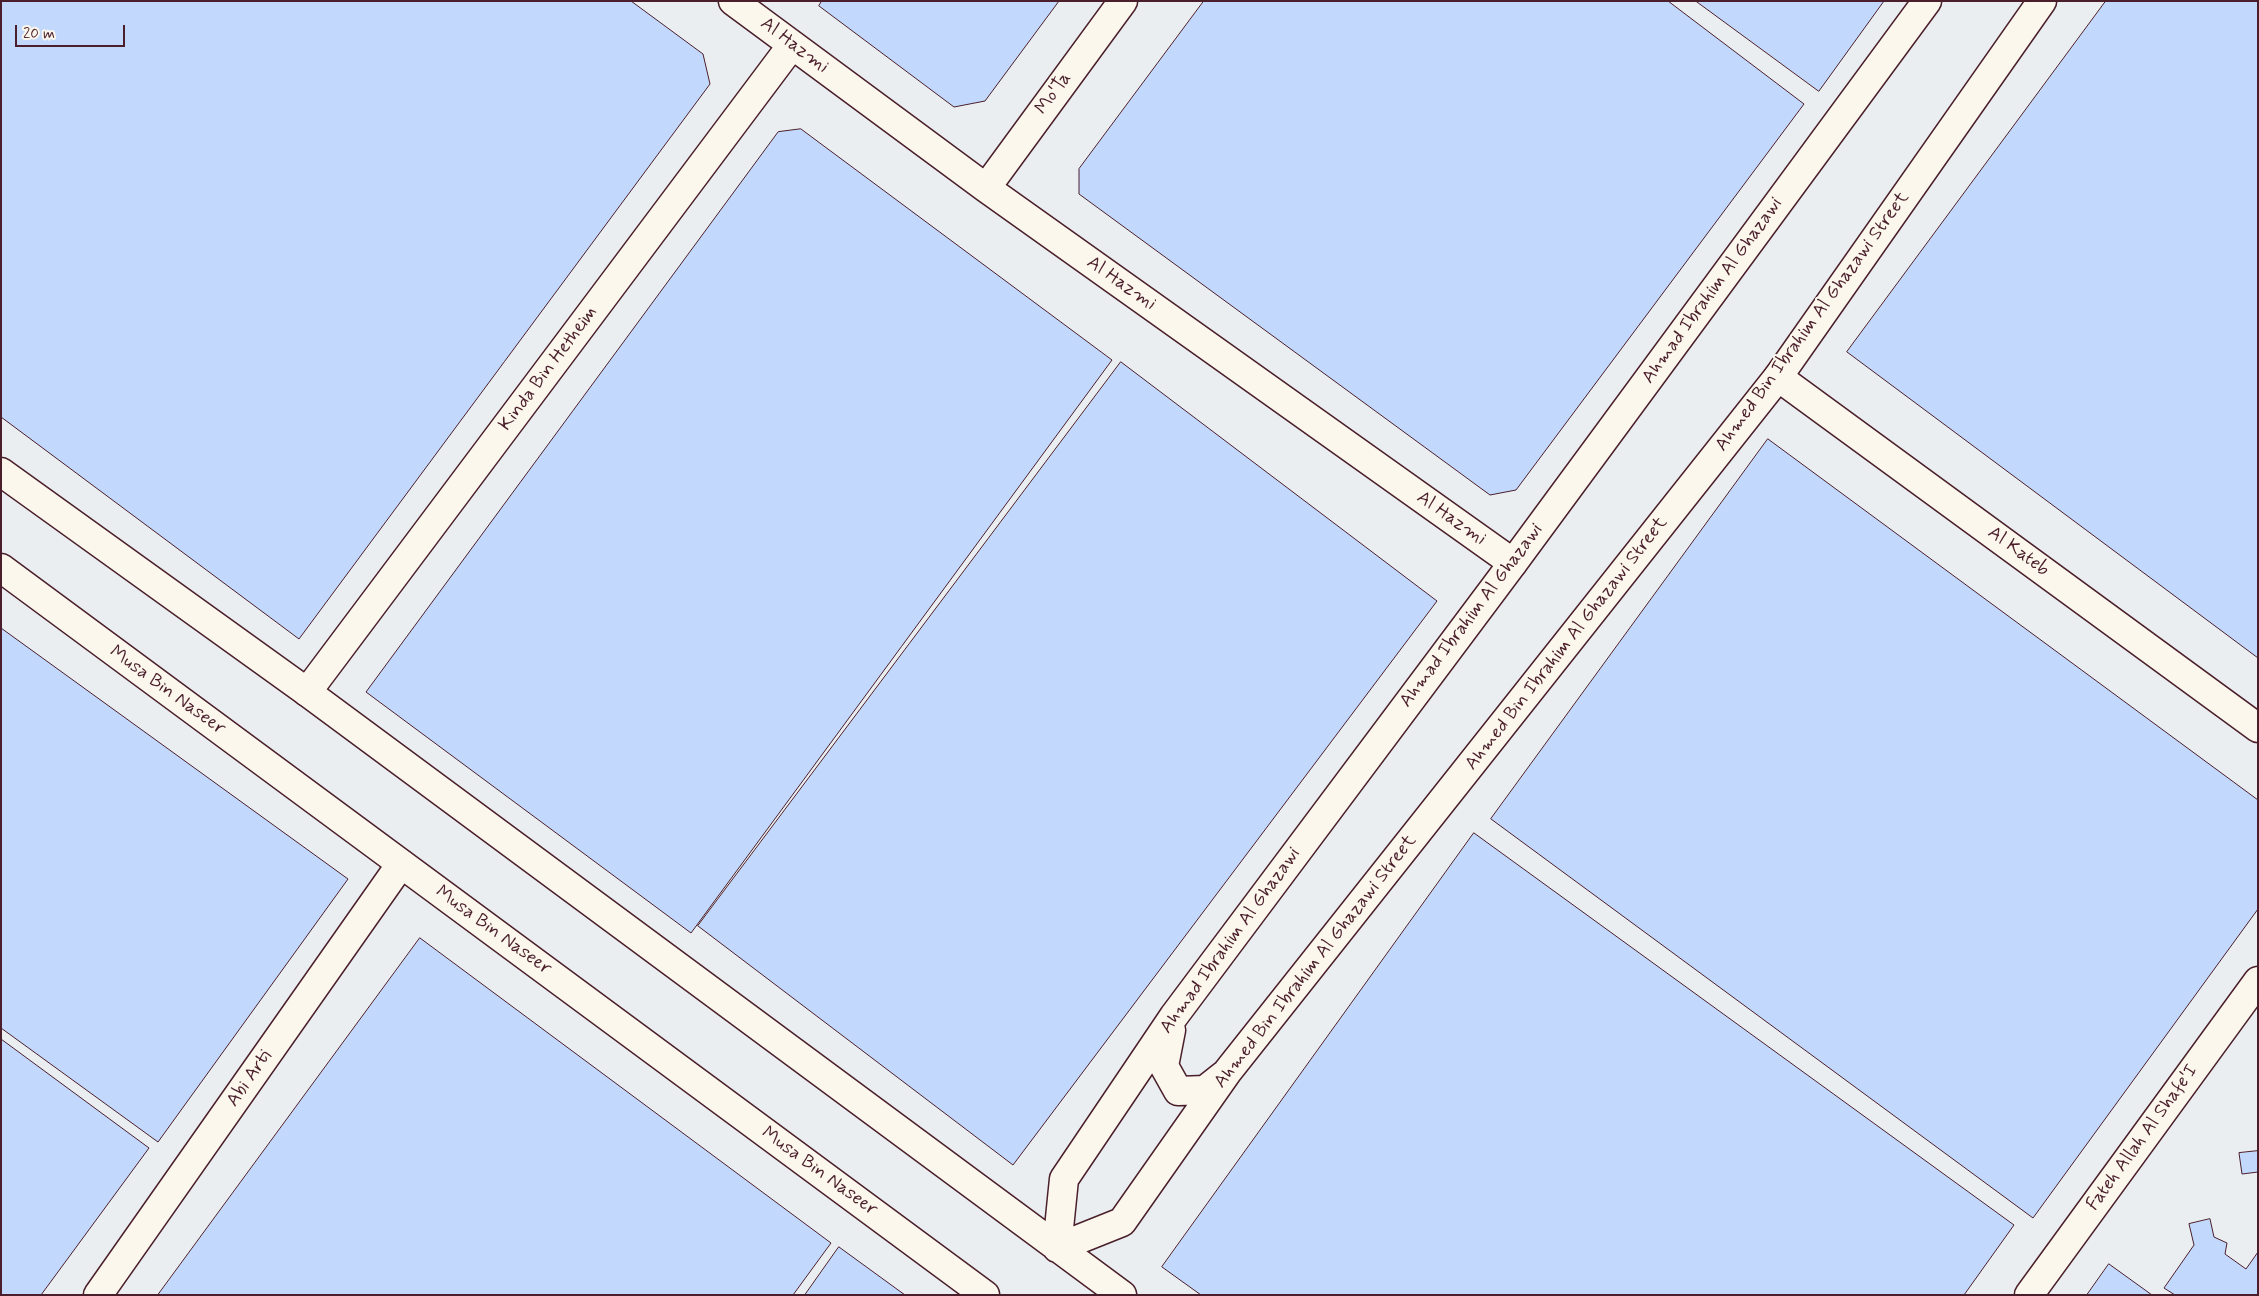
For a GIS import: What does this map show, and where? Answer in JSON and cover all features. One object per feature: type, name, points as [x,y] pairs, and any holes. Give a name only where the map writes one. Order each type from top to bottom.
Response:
[{"type":"street","name":"Al Hazmi","points":[[733,1],[986,188],[1513,563]]},
{"type":"street","name":"Mo'Ta","points":[[986,188],[1123,1]]},
{"type":"street","name":"Ahmad Ibrahim Al Ghazawi","points":[[1057,1248],[1064,1179],[1174,1016],[1513,563],[1927,1]]},
{"type":"street","name":"Ahmed Bin Ibrahim Al Ghazawi Street","points":[[1057,1248],[1122,1222],[1228,1071],[1778,377],[2042,1]]},
{"type":"street","name":"Kinda Bin Hetheim","points":[[307,692],[792,45]]},
{"type":"street","name":"Al Kateb","points":[[1778,377],[2258,728]]},
{"type":"street","points":[[1,473],[307,692],[1122,1295]]},
{"type":"street","name":"Musa Bin Naseer","points":[[1,568],[985,1295]]},
{"type":"street","name":"Abi Arti","points":[[98,1295],[401,864]]},
{"type":"street","name":"Fateh Allah Al Shafe'I","points":[[2028,1295],[2258,981]]},
{"type":"street","points":[[1174,1016],[1164,1066],[1178,1091],[1205,1090],[1228,1071]]},
{"type":"building","points":[[1,1],[631,1],[703,54],[710,84],[299,639],[1,417]]},
{"type":"building","points":[[822,1],[1059,1],[985,101],[954,107],[819,6]]},
{"type":"building","points":[[1204,1],[1668,1],[1804,104],[1516,490],[1490,495],[1079,194],[1079,169]]},
{"type":"building","points":[[1696,1],[1884,1],[1819,91]]},
{"type":"building","points":[[2106,1],[2258,1],[2258,658],[1847,352]]},
{"type":"building","points":[[801,129],[1112,360],[691,933],[366,692],[778,132]]},
{"type":"building","points":[[1121,362],[1437,601],[1013,1165],[698,926]]},
{"type":"building","points":[[1768,439],[2258,800],[2258,909],[2033,1218],[1491,819]]},
{"type":"building","points":[[1,628],[348,879],[158,1142],[1,1028]]},
{"type":"building","points":[[1474,833],[2014,1225],[1964,1295],[1201,1295],[1162,1267]]},
{"type":"building","points":[[420,938],[831,1243],[793,1295],[158,1295]]},
{"type":"building","points":[[1,1039],[149,1148],[41,1295],[1,1295]]},
{"type":"building","points":[[2258,1151],[2258,1172],[2242,1174],[2239,1153]]},
{"type":"building","points":[[2210,1219],[2214,1237],[2227,1243],[2225,1254],[2246,1269],[2258,1252],[2258,1295],[2175,1295],[2164,1288],[2194,1245],[2189,1224]]},
{"type":"building","points":[[839,1247],[905,1295],[805,1295]]},
{"type":"building","points":[[2109,1264],[2152,1295],[2087,1295]]}]
